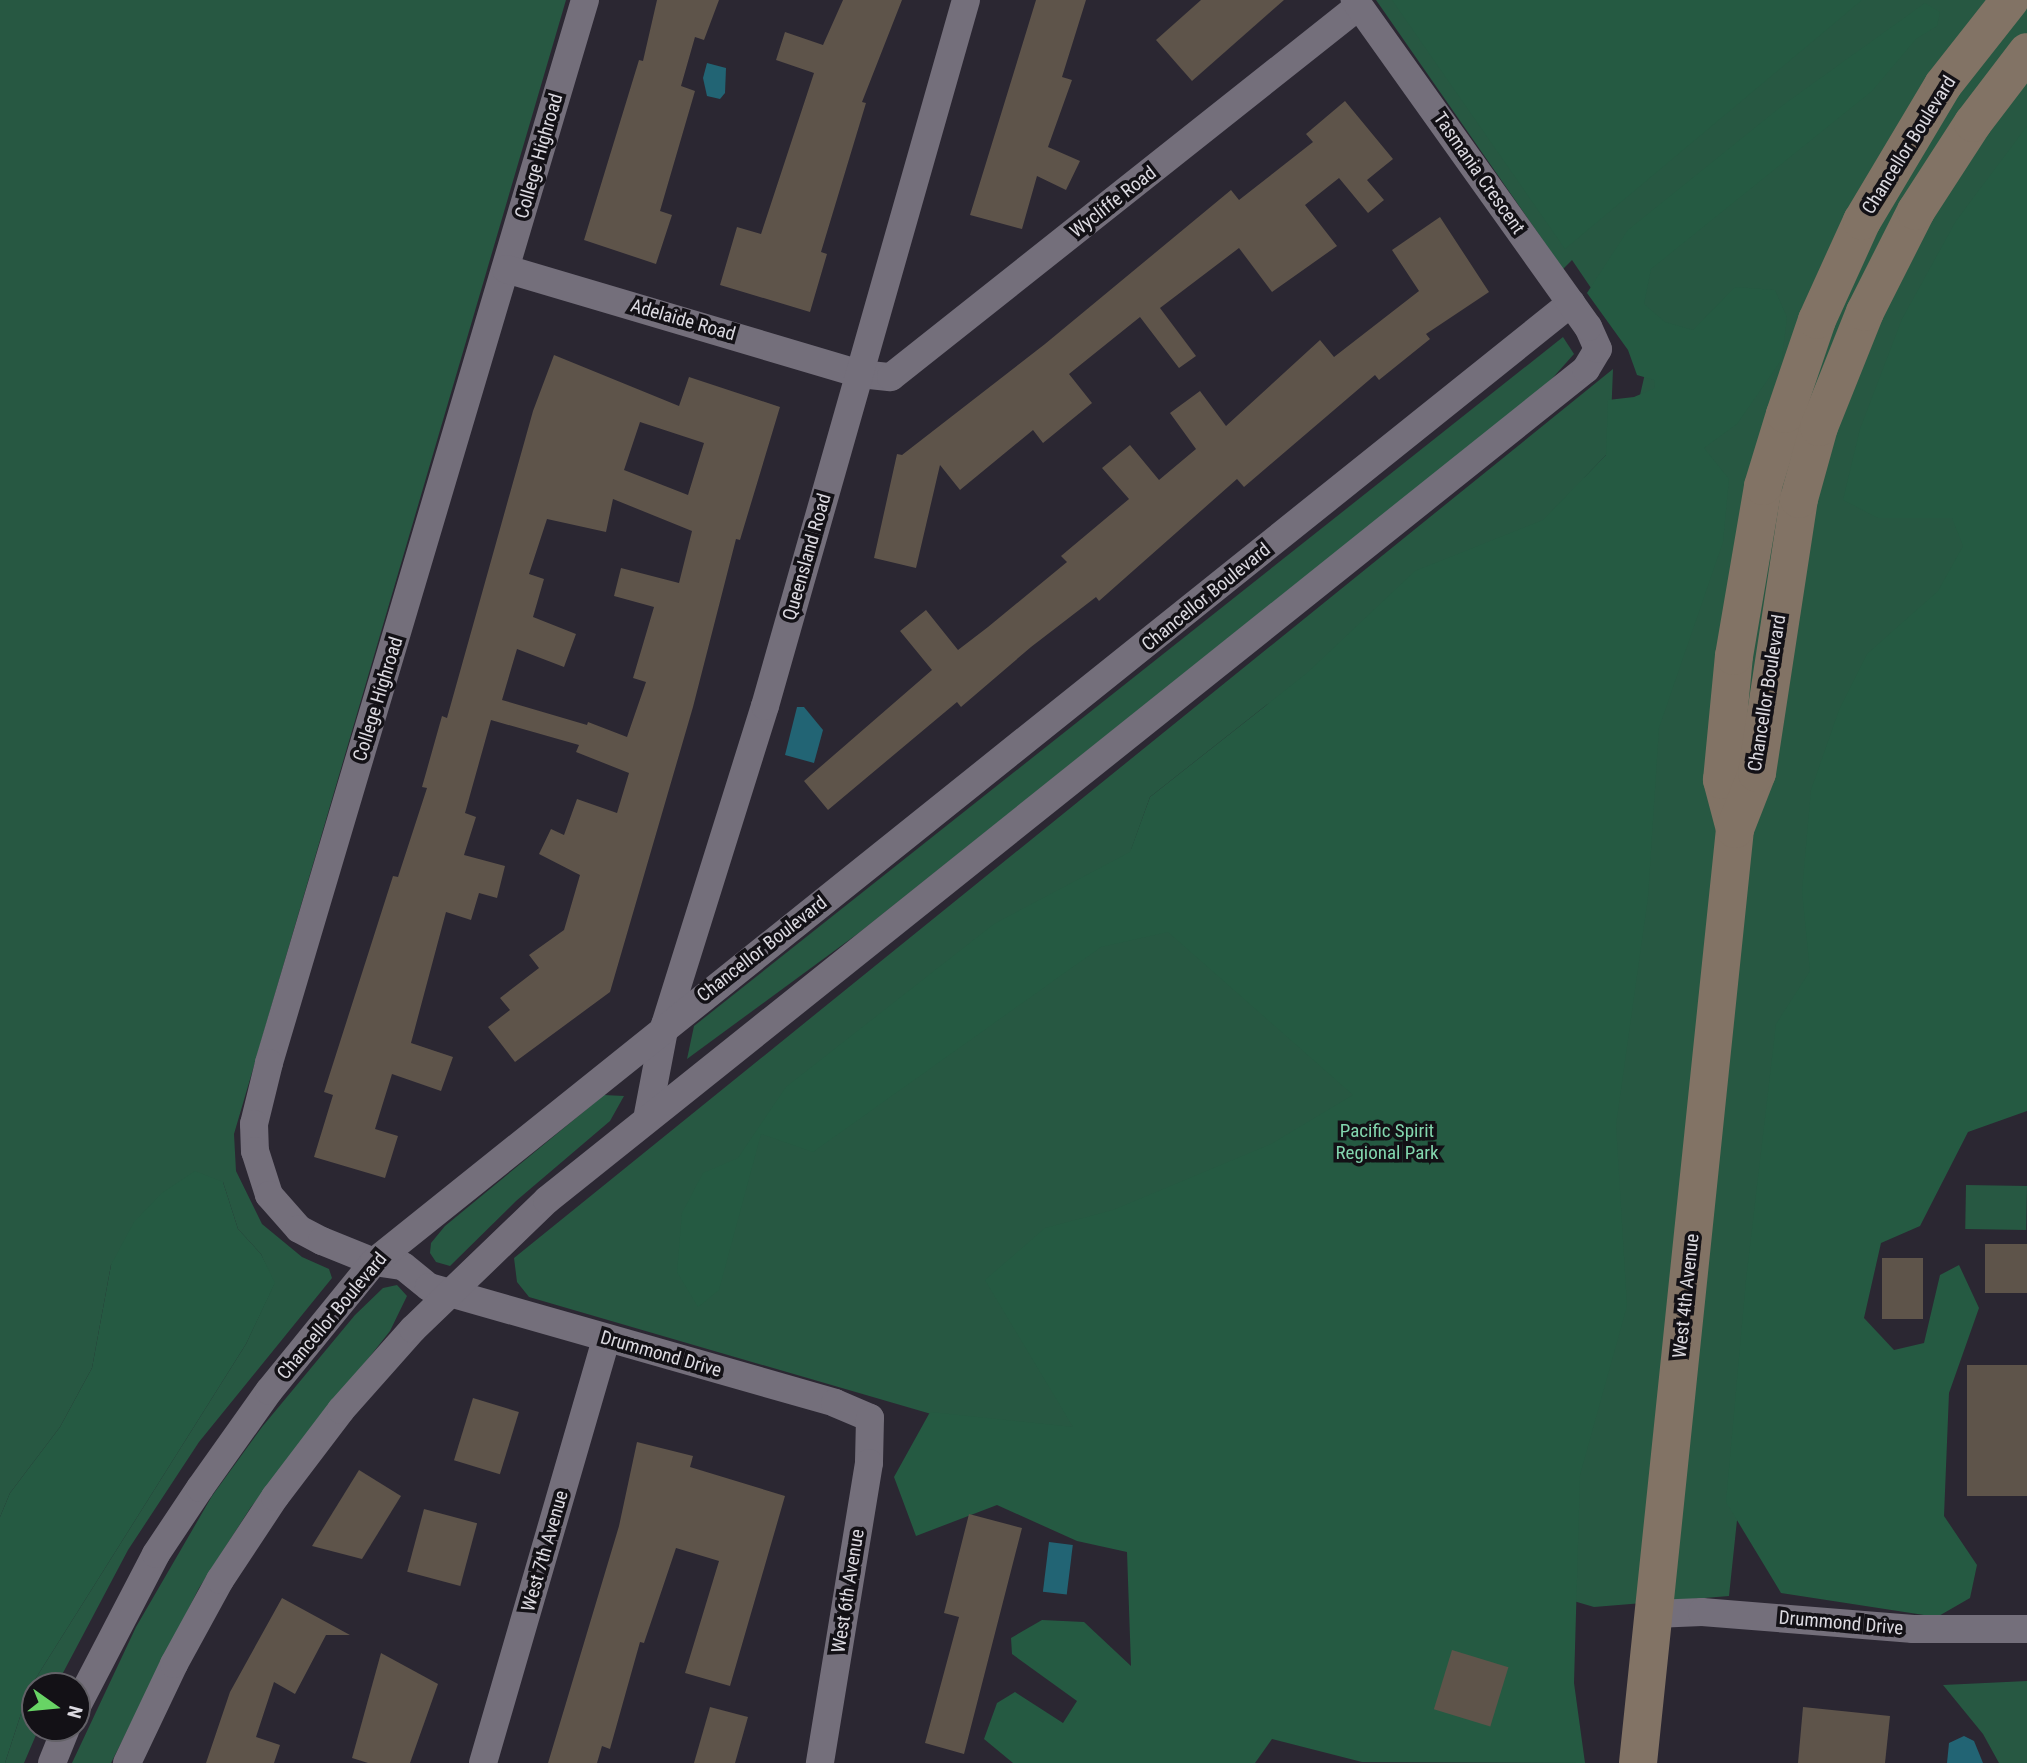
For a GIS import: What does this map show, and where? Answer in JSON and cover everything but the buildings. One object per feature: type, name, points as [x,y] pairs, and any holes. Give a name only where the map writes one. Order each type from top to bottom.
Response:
[{"type":"main road","name":"Chancellor Boulevard","points":[[1734,829],[1722,780],[1734,656],[1763,486],[1785,414],[1817,320],[1862,221],[1943,85],[2010,0]]},
{"type":"main road","name":"Chancellor Boulevard","points":[[1734,829],[1757,773],[1786,565],[1819,427],[1865,312],[1916,211],[1973,124],[2027,52]]},
{"type":"main road","name":"West 4th Avenue","points":[[1639,1763],[1734,829]]},
{"type":"street","name":"College Highroad","points":[[452,1291],[429,1287],[403,1266],[374,1262],[322,1241],[283,1213],[261,1175],[254,1124],[585,0]]},
{"type":"street","name":"Queensland Road","points":[[648,1114],[665,1025],[765,706],[966,0]]},
{"type":"street","name":"Wycliffe Road","points":[[860,374],[891,377],[1357,3]]},
{"type":"street","name":"Tasmania Crescent","points":[[648,1114],[1130,738],[1586,369],[1598,349],[1571,303],[1357,3]]},
{"type":"street","name":"Adelaide Road","points":[[506,269],[860,374]]},
{"type":"street","name":"Chancellor Boulevard","points":[[91,1679],[156,1555],[200,1488],[269,1391],[374,1262],[665,1025],[1023,744],[1571,303]]},
{"type":"street","points":[[127,1763],[174,1664],[275,1497],[341,1410],[452,1291],[547,1200],[648,1114]]},
{"type":"street","name":"Drummond Drive","points":[[452,1291],[606,1339],[835,1403],[870,1418]]},
{"type":"street","name":"West 7th Avenue","points":[[483,1763],[606,1339]]},
{"type":"street","name":"West 6th Avenue","points":[[820,1763],[869,1463],[870,1418]]},
{"type":"street","name":"Drummond Drive","points":[[1654,1614],[1702,1612],[1913,1629],[2027,1629]]},
{"type":"street","points":[[52,1763],[60,1742]]},
{"type":"green space","points":[[0,0],[566,0],[234,1134],[236,1171],[262,1224],[302,1257],[329,1269],[332,1278],[199,1442],[128,1550],[63,1672],[40,1672],[246,1344],[274,1284],[261,1254],[238,1229],[223,1182],[111,1265],[92,1368],[60,1427],[10,1493],[0,1517]]},
{"type":"green space","name":"Pacific Spirit Regional Park","points":[[1376,0],[2027,0],[2027,1014],[1790,1018],[1729,1596],[1594,1607],[529,1297],[517,1282],[514,1258],[1613,369],[1610,444],[1606,455],[1584,478],[1627,452],[1646,369],[1572,260],[1563,269]],"holes":[[[1269,703],[1131,850],[1150,797]]]},
{"type":"green space","points":[[1392,0],[1862,0],[1565,249]]},
{"type":"green space","points":[[1925,3],[1940,12],[1937,26],[1916,39],[1872,91],[1651,269],[1644,304],[1665,322],[1693,330],[1735,287],[1775,290],[1787,317],[1782,359],[1737,424],[1704,448],[1729,479],[1723,542],[1659,728],[1648,897],[1616,1125],[1627,1306],[1580,1475],[1574,1683],[1585,1763],[1362,1762],[1272,1739],[1255,1763],[1013,1763],[984,1739],[997,1703],[1015,1692],[1063,1723],[1077,1701],[1012,1654],[1011,1638],[1042,1620],[1084,1622],[1131,1666],[1127,1552],[1077,1541],[997,1505],[916,1536],[894,1477],[930,1412],[1073,1427],[985,1280],[1045,1228],[1113,1210],[1271,1144],[1353,1095],[1168,932],[1101,947],[813,1152],[761,1134],[719,1290],[698,1307],[677,1272],[682,1213],[703,1173],[738,1158],[786,1087],[994,924],[1130,852],[1150,797],[1307,673],[1415,571],[1543,520],[1606,455],[1608,400],[1634,397],[1655,388],[1654,380],[1637,375],[1628,350],[1587,293],[1628,230],[1783,105]]},
{"type":"green space","points":[[2027,126],[2027,1111],[1968,1132],[1920,1226],[1881,1243],[1864,1318],[1894,1350],[1924,1343],[1940,1275],[1959,1265],[1979,1308],[1949,1393],[1944,1516],[1977,1565],[1970,1598],[1937,1617],[1781,1593],[1726,1502],[1746,1280],[1776,1024],[1810,971],[1802,891],[1811,790],[1839,710],[1867,654],[1938,591],[1963,546],[1952,518],[1878,518],[1843,500],[1860,429],[1902,319],[1956,221]]},
{"type":"green space","points":[[1563,337],[1574,354],[1549,382],[860,932],[687,1059],[694,1026]]},
{"type":"green space","points":[[604,1095],[624,1096],[610,1121],[516,1201],[450,1266],[436,1262],[430,1253],[431,1243],[445,1226]]},
{"type":"green space","points":[[195,1171],[223,1182],[238,1229],[261,1254],[275,1283],[246,1344],[40,1672],[21,1672],[21,1714],[5,1763],[0,1763],[0,1517],[10,1493],[60,1427],[92,1368],[111,1265],[134,1222],[162,1193]]},
{"type":"green space","points":[[1966,1185],[2027,1186],[2026,1230],[1965,1229]]},
{"type":"green space","points":[[397,1285],[407,1296],[390,1331],[251,1507],[199,1588],[111,1763],[72,1763],[82,1742],[91,1742],[91,1723],[136,1627],[212,1496],[262,1427],[355,1315],[383,1288]]},
{"type":"green space","points":[[2027,1681],[2027,1763],[1999,1763],[1983,1734],[1943,1685]]},
{"type":"green space","points":[[21,1714],[21,1742],[33,1742],[24,1763],[5,1763]]},
{"type":"water","points":[[707,63],[726,68],[725,93],[720,99],[707,96],[703,78]]},
{"type":"water","points":[[797,707],[804,707],[823,730],[814,763],[785,755]]},
{"type":"water","points":[[1049,1542],[1073,1545],[1067,1595],[1043,1592]]},
{"type":"water","points":[[1964,1736],[1974,1741],[1983,1763],[1947,1763],[1949,1743]]}]
